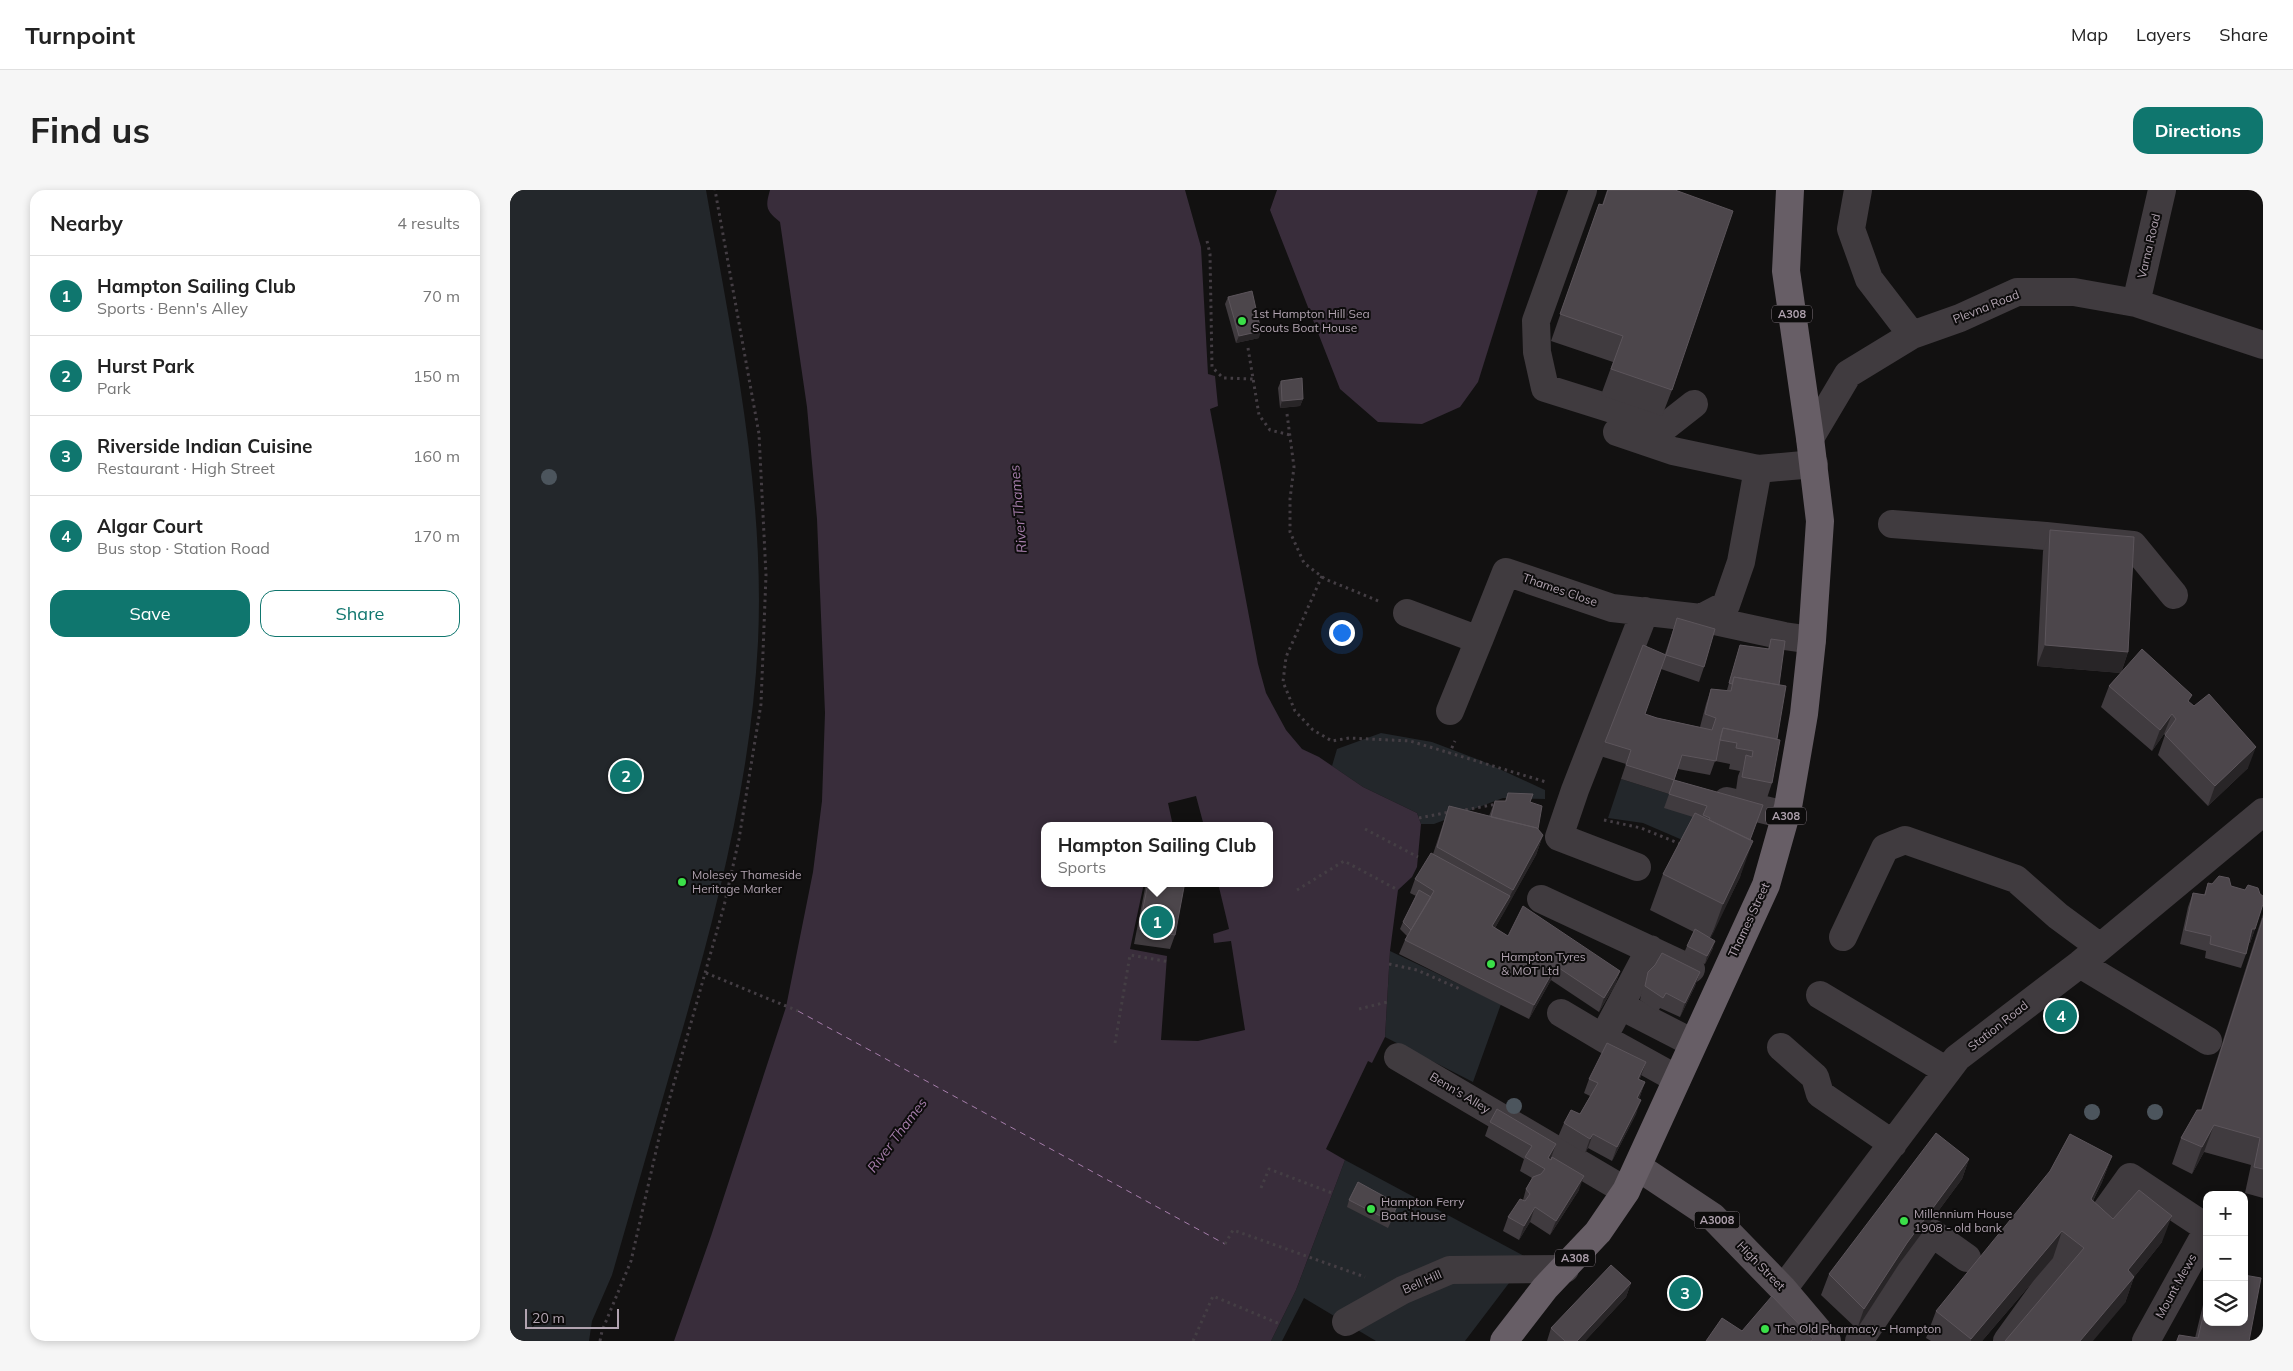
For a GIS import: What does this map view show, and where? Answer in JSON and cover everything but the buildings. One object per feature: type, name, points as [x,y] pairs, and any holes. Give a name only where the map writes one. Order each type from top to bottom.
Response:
[{"type":"highway","name":"A308","points":[[1790,190],[1786,272],[1812,451]]},
{"type":"highway","name":"Thames Street","points":[[1510,1338],[1546,1288],[1598,1232],[1626,1191],[1766,885],[1786,815],[1804,714],[1812,640],[1820,521],[1812,451]]},
{"type":"main road","name":"High Street","points":[[1638,1167],[1714,1217],[1783,1289],[1826,1341]]},
{"type":"street","points":[[1583,190],[1536,321],[1537,352],[1545,388],[1666,426],[1694,404]]},
{"type":"street","points":[[1858,190],[1851,229],[1866,271],[1869,279],[1912,335]]},
{"type":"street","name":"Varna Road","points":[[2136,303],[2162,190]]},
{"type":"street","name":"Plevna Road","points":[[1812,451],[1848,374],[1912,335],[1960,318],[2017,292],[2074,292],[2136,303],[2263,345]]},
{"type":"street","points":[[1616,432],[1673,451],[1758,469],[1812,451]]},
{"type":"street","points":[[1701,618],[1726,605],[1741,562],[1758,469]]},
{"type":"street","points":[[1892,524],[2133,545],[2174,595]]},
{"type":"street","name":"Thames Close","points":[[1479,640],[1506,572],[1612,608],[1701,618],[1812,640]]},
{"type":"street","points":[[1637,867],[1560,837],[1575,790],[1645,611]]},
{"type":"street","points":[[1407,613],[1479,640],[1450,711]]},
{"type":"street","points":[[1705,789],[1721,793],[1728,803],[1786,815]]},
{"type":"street","name":"Station Road","points":[[1783,1289],[1957,1058],[2090,955],[2263,812]]},
{"type":"street","points":[[1843,937],[1885,848],[1905,840],[2016,879],[2058,916],[2090,955],[2208,1041]]},
{"type":"street","points":[[1541,899],[1691,968]]},
{"type":"street","points":[[1603,1038],[1650,949]]},
{"type":"street","points":[[1820,995],[1947,1072]]},
{"type":"street","points":[[1621,1006],[1693,1043]]},
{"type":"street","points":[[1561,1013],[1677,1079]]},
{"type":"street","points":[[1781,1047],[1815,1077],[1820,1094],[1893,1144]]},
{"type":"street","name":"Benn's Alley","points":[[1398,1057],[1626,1191]]},
{"type":"street","name":"Mount Mews","points":[[2090,1233],[2130,1178],[2203,1227]]},
{"type":"street","points":[[1859,1341],[1932,1232],[1967,1258]]},
{"type":"street","name":"Mount Mews","points":[[2146,1341],[2204,1236]]},
{"type":"street","points":[[2006,1341],[2062,1265]]},
{"type":"street","name":"Bell Hill","points":[[1346,1322],[1418,1290],[1450,1270],[1565,1269]]},
{"type":"path","points":[[600,1341],[602,1330],[631,1261],[661,1129],[706,973],[739,838],[761,704],[766,575],[759,434],[716,190]]},
{"type":"path","points":[[1206,241],[1210,254],[1212,367],[1223,378],[1253,379]]},
{"type":"path","points":[[1248,348],[1258,415],[1270,430],[1290,435]]},
{"type":"path","points":[[1287,414],[1294,467],[1290,500],[1290,532],[1304,563],[1322,576],[1407,613]]},
{"type":"path","points":[[1322,576],[1286,657],[1283,682],[1295,711],[1313,730],[1332,741],[1349,738],[1410,742],[1575,790]]},
{"type":"path","points":[[1365,829],[1418,858]]},
{"type":"path","points":[[1297,890],[1344,861],[1398,890]]},
{"type":"path","points":[[1115,1043],[1130,955],[1170,962]]},
{"type":"path","points":[[1389,964],[1417,970],[1460,990]]},
{"type":"path","points":[[706,973],[798,1011]]},
{"type":"path","points":[[1359,1009],[1387,1002]]},
{"type":"path","points":[[1261,1188],[1269,1169],[1332,1194]]},
{"type":"path","points":[[1225,1244],[1233,1230],[1309,1258],[1418,1290]]},
{"type":"path","points":[[1193,1341],[1213,1296],[1280,1324]]},
{"type":"shaded area","points":[[510,190],[706,190],[736,358],[751,471],[756,528],[759,585],[758,642],[754,694],[740,796],[730,846],[692,996],[612,1275],[592,1321],[589,1341],[510,1341]]},
{"type":"shaded area","points":[[1381,733],[1432,742],[1482,761],[1545,790],[1545,799],[1503,798],[1434,824],[1421,824],[1417,813],[1363,787],[1332,766],[1337,749]]},
{"type":"shaded area","points":[[1621,779],[1669,794],[1702,820],[1701,848],[1643,823],[1608,818]]},
{"type":"shaded area","points":[[1390,951],[1501,1004],[1473,1082],[1385,1037]]},
{"type":"shaded area","points":[[1345,1160],[1528,1258],[1465,1341],[1376,1341],[1304,1298],[1282,1341],[1271,1341],[1296,1290]]},
{"type":"water","name":"River Thames","points":[[770,190],[1185,190],[1201,247],[1208,374],[1215,376],[1218,406],[1210,409],[1258,664],[1266,693],[1286,730],[1302,749],[1319,757],[1363,787],[1417,813],[1421,824],[1417,867],[1412,877],[1398,890],[1390,951],[1385,1037],[1372,1063],[1368,1061],[1326,1149],[1345,1160],[1296,1290],[1271,1341],[674,1341],[711,1236],[786,1007],[813,872],[822,801],[825,713],[817,519],[807,407],[780,222],[769,212],[767,205]],"holes":[[[1196,796],[1203,822],[1273,822],[1273,887],[1219,887],[1229,929],[1213,934],[1214,943],[1231,941],[1245,1030],[1198,1041],[1161,1040],[1167,956],[1130,949],[1143,887],[1041,887],[1041,822],[1172,822],[1168,803]]]},
{"type":"water","points":[[1277,190],[1538,190],[1478,382],[1460,407],[1422,424],[1378,422],[1340,389],[1270,210]]},
{"type":"ferry route","points":[[798,1011],[1225,1244]]},
{"type":"place","name":"1st Hampton Hill Sea Scouts Boat House","points":[[1242,321]]},
{"type":"place","name":"Hurst Park","points":[[626,776]]},
{"type":"place","name":"Molesey Thameside Heritage Marker","points":[[682,882]]},
{"type":"place","name":"Hampton Sailing Club","points":[[1157,922]]},
{"type":"place","name":"Hampton Tyres & MOT Ltd","points":[[1491,964]]},
{"type":"place","name":"Algar Court","points":[[2061,1016]]},
{"type":"place","name":"Hampton Ferry Boat House","points":[[1371,1209]]},
{"type":"place","name":"Millennium House 1908 - old bank","points":[[1904,1221]]},
{"type":"place","name":"Riverside Indian Cuisine","points":[[1685,1293]]},
{"type":"place","name":"The Old Pharmacy - Hampton","points":[[1765,1329]]}]
